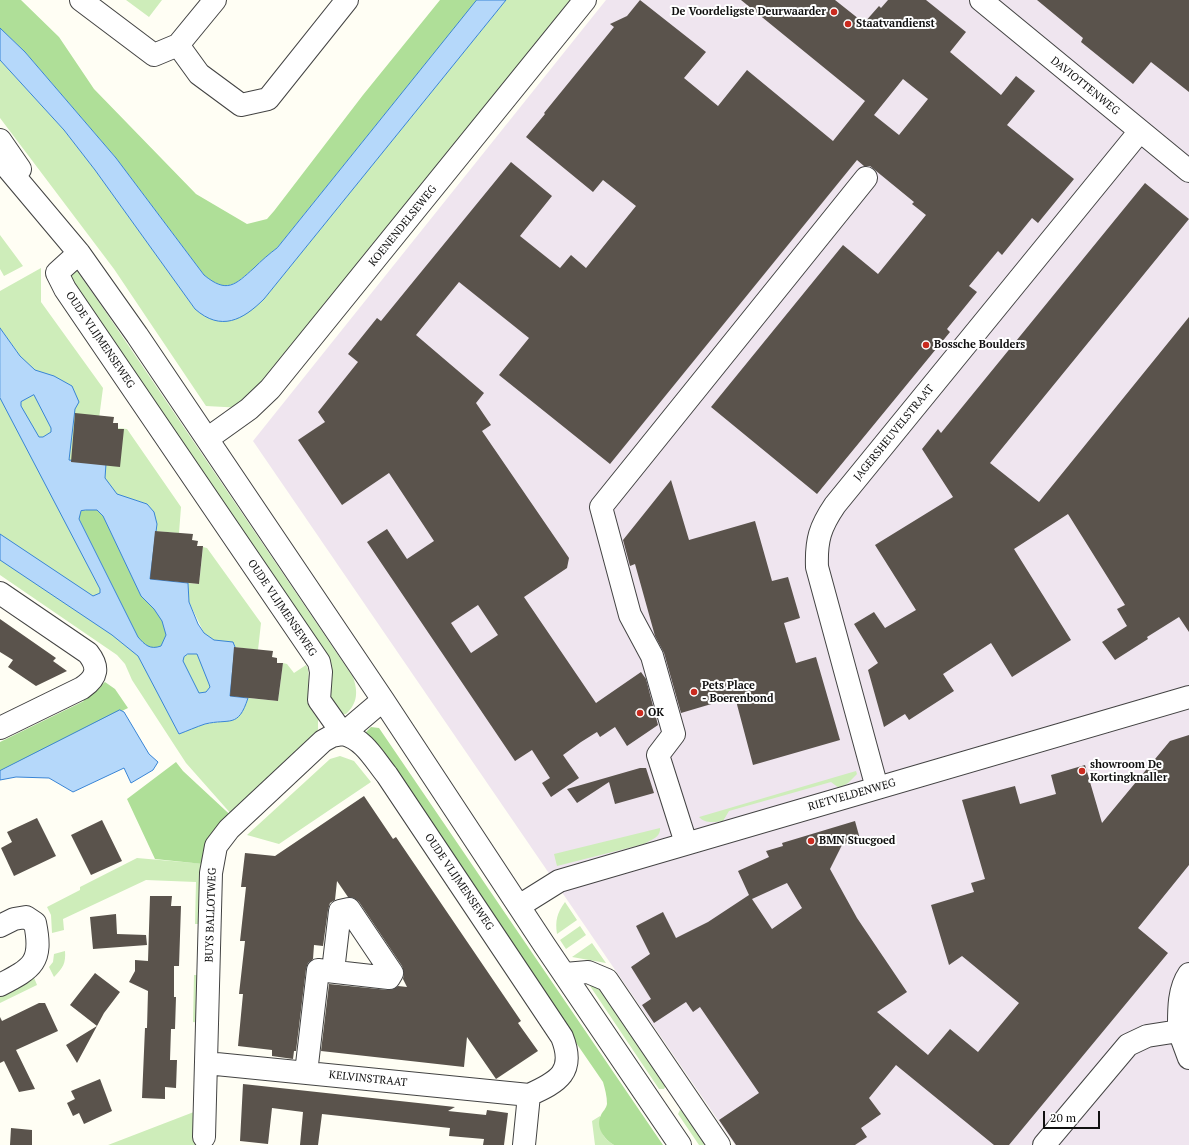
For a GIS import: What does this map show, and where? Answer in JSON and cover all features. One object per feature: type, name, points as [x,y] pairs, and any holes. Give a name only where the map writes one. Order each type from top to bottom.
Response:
[{"type":"street","points":[[81,0],[154,55],[178,45],[215,0]]},
{"type":"street","points":[[178,45],[199,74],[241,105],[268,99],[347,0]]},
{"type":"street","name":"KOENENDELSEWEG","points":[[207,439],[250,409],[270,389],[585,0]]},
{"type":"street","name":"DAVIOTTENWEG","points":[[981,0],[1189,171]]},
{"type":"street","name":"JAGERSHEUVELSTRAAT","points":[[877,788],[817,567],[816,550],[823,524],[835,505],[1140,131]]},
{"type":"street","points":[[0,140],[207,439],[680,1145]]},
{"type":"street","points":[[0,159],[75,248]]},
{"type":"street","points":[[686,843],[658,755],[674,734],[652,656],[630,616],[601,507],[866,178]]},
{"type":"street","name":"OUDE VLIJMENSEWEG","points":[[75,248],[57,273],[65,289],[319,662],[321,672],[319,700],[343,734],[353,736],[362,743],[387,775],[562,1037],[566,1047],[567,1059],[565,1070],[559,1079],[529,1096]]},
{"type":"street","points":[[0,593],[88,652],[95,662],[95,673],[91,682],[82,688],[0,728]]},
{"type":"street","name":"RIETVELDENWEG","points":[[519,906],[559,881],[1189,696]]},
{"type":"street","name":"BUYS BALLOTWEG","points":[[204,1137],[211,873],[216,846],[229,829],[323,741],[332,736],[343,734],[383,700]]},
{"type":"street","points":[[0,926],[14,919],[26,917],[35,923],[39,942],[37,955],[32,966],[18,976],[0,985]]},
{"type":"street","points":[[306,1073],[318,970],[333,971]]},
{"type":"street","points":[[564,974],[588,972],[607,980],[719,1145]]},
{"type":"street","points":[[1189,974],[1186,978],[1179,1003],[1179,1031],[1189,1058]]},
{"type":"street","points":[[1044,1145],[1128,1045],[1147,1036],[1179,1031]]},
{"type":"street","name":"KELVINSTRAAT","points":[[206,1063],[529,1096]]},
{"type":"street","points":[[656,1109],[682,1092]]},
{"type":"street","points":[[524,1145],[529,1096]]},
{"type":"shaded area","points":[[606,0],[1189,0],[1189,1145],[735,1145],[253,441]]},
{"type":"green space","points":[[0,0],[21,0],[59,37],[94,89],[196,194],[247,224],[267,219],[274,211],[363,95],[440,0],[477,0],[277,248],[236,283],[225,286],[212,281],[204,275],[116,158],[25,52],[0,28]]},
{"type":"green space","points":[[126,0],[162,0],[149,17]]},
{"type":"green space","points":[[506,0],[575,0],[243,408],[206,406],[114,269],[0,118],[0,60],[64,130],[95,170],[195,309],[264,299]]},
{"type":"green space","points":[[0,235],[23,266],[4,276],[0,269]]},
{"type":"green space","points":[[41,268],[41,302],[103,388],[98,426],[127,429],[181,507],[179,533],[155,531],[157,524],[147,504],[135,500],[137,583],[204,633],[189,602],[188,583],[199,584],[203,547],[207,548],[261,623],[258,650],[235,647],[214,640],[214,706],[172,720],[179,734],[203,725],[232,720],[241,713],[248,698],[278,701],[283,663],[287,664],[294,673],[306,665],[308,669],[308,695],[310,706],[318,719],[318,730],[232,815],[186,763],[132,680],[125,664],[117,655],[0,575],[0,339],[19,354],[0,328],[0,291]]},
{"type":"green space","points":[[72,270],[77,271],[103,308],[353,677],[356,687],[356,697],[353,706],[346,714],[341,714],[67,280]]},
{"type":"green space","points":[[97,510],[103,516],[141,596],[154,609],[162,621],[166,635],[161,646],[148,646],[138,637],[79,518],[81,511]]},
{"type":"green space","points":[[105,682],[115,689],[128,708],[0,771],[0,742],[84,701],[83,700]]},
{"type":"green space","points":[[371,727],[379,728],[663,1145],[614,1145],[604,1136],[599,1124],[599,1119],[607,1104],[603,1082],[364,734]]},
{"type":"green space","points":[[340,756],[354,761],[371,782],[279,844],[247,835],[330,759]]},
{"type":"green space","points":[[176,762],[183,771],[239,823],[213,865],[155,859],[127,799]]},
{"type":"green space","points":[[856,771],[857,774],[848,783],[839,788],[831,782],[729,811],[723,821],[707,822],[699,817]]},
{"type":"green space","points":[[660,828],[657,836],[644,844],[557,866],[554,854]]},
{"type":"green space","points":[[137,858],[206,864],[205,924],[195,924],[196,882],[146,880],[63,919],[64,930],[52,933],[51,915],[47,907],[80,890],[80,887]]},
{"type":"green space","points":[[565,902],[577,920],[557,934],[557,917]]},
{"type":"green space","points":[[580,926],[586,935],[566,949],[560,940]]},
{"type":"green space","points":[[592,943],[606,963],[572,957]]},
{"type":"green space","points":[[65,951],[63,965],[54,977],[49,967],[53,962],[54,954]]},
{"type":"green space","points":[[33,975],[37,985],[0,1003],[0,991]]},
{"type":"green space","points":[[194,975],[203,975],[201,1023],[193,1022]]},
{"type":"green space","points":[[593,977],[666,1085],[664,1089],[659,1089],[586,980]]},
{"type":"green space","points":[[199,1110],[197,1145],[108,1145]]},
{"type":"green space","points":[[680,1110],[685,1111],[708,1145],[699,1145],[678,1114]]},
{"type":"green space","points":[[600,1116],[602,1133],[606,1139],[614,1145],[595,1145],[592,1121]]},
{"type":"water","points":[[477,0],[506,0],[264,299],[248,313],[231,320],[214,320],[195,309],[95,170],[64,130],[0,60],[0,28],[25,52],[116,158],[204,275],[212,281],[225,286],[236,283],[277,248]]},
{"type":"water","points":[[0,328],[20,356],[35,370],[54,376],[72,386],[79,402],[75,409],[69,460],[106,464],[105,478],[117,494],[147,504],[154,512],[157,524],[150,579],[188,583],[189,602],[198,624],[204,633],[214,640],[233,642],[235,647],[230,696],[248,698],[241,714],[237,718],[205,724],[179,734],[138,656],[112,635],[0,560],[0,534],[93,596],[100,593],[100,589],[0,398]],"holes":[[[34,395],[51,428],[51,432],[43,437],[39,437],[21,406],[21,402]],[[97,510],[103,516],[141,596],[154,609],[162,621],[166,635],[161,646],[148,646],[138,637],[79,519],[81,511]],[[188,654],[197,654],[210,687],[206,692],[199,693],[183,661],[184,657]]]},
{"type":"water","points":[[120,710],[124,712],[149,754],[158,762],[153,770],[131,783],[124,768],[73,792],[49,778],[16,777],[0,780],[0,771]]},
{"type":"building","points":[[640,0],[706,52],[684,78],[718,106],[747,70],[833,141],[865,101],[741,0],[835,0],[864,23],[879,6],[881,8],[888,0],[926,0],[966,32],[950,52],[1001,95],[1016,76],[1035,91],[1007,125],[1074,179],[1038,223],[1032,218],[1002,255],[998,251],[969,286],[977,292],[947,329],[950,332],[817,494],[711,407],[843,245],[878,274],[926,215],[912,204],[914,202],[870,166],[864,166],[857,160],[610,464],[499,375],[529,338],[459,282],[416,335],[484,393],[476,403],[491,425],[482,431],[569,558],[567,568],[524,597],[596,703],[641,672],[646,679],[658,725],[627,746],[615,727],[600,737],[597,732],[581,742],[563,755],[579,778],[551,797],[542,783],[550,778],[532,750],[515,761],[367,542],[387,529],[407,559],[434,541],[389,473],[342,505],[298,440],[325,422],[318,412],[358,362],[348,354],[377,318],[381,321],[511,162],[552,196],[520,236],[560,268],[571,255],[586,268],[636,206],[603,180],[593,192],[526,137],[614,27],[610,24],[627,16]],"holes":[[[903,79],[928,99],[899,135],[874,115]],[[478,605],[498,635],[471,653],[451,623]]]},
{"type":"building","points":[[1037,0],[1189,0],[1189,92],[1151,62],[1133,84],[1081,42],[1083,38]]},
{"type":"building","points":[[1145,183],[1189,219],[990,463],[1039,502],[1189,317],[1189,632],[1179,617],[1147,637],[1148,639],[1115,660],[1102,642],[1127,626],[1117,609],[1125,605],[1068,514],[1014,549],[1071,640],[1012,677],[991,643],[943,674],[954,691],[909,720],[905,714],[884,727],[868,670],[878,663],[854,624],[874,612],[885,628],[916,610],[875,545],[953,497],[922,449],[938,429],[941,433]]},
{"type":"building","points":[[75,413],[114,417],[113,423],[118,423],[118,429],[124,429],[120,467],[71,462]]},
{"type":"building","points":[[671,480],[689,540],[755,521],[772,581],[788,577],[800,618],[784,623],[796,663],[816,657],[840,740],[753,765],[735,697],[681,713],[664,653],[655,636],[635,564],[630,566],[623,540]]},
{"type":"building","points":[[155,531],[193,534],[192,540],[198,541],[197,546],[203,546],[199,584],[150,579]]},
{"type":"building","points":[[0,619],[56,658],[53,661],[67,671],[36,686],[8,667],[13,660],[0,652]]},
{"type":"building","points":[[234,647],[273,651],[272,657],[277,658],[277,663],[283,663],[278,701],[230,696]]},
{"type":"building","points":[[1189,735],[1189,865],[1138,928],[1168,953],[1009,1145],[994,1145],[896,1065],[869,1098],[881,1114],[861,1128],[867,1137],[855,1145],[736,1145],[719,1120],[759,1093],[700,1007],[693,1012],[686,1002],[654,1023],[642,1005],[651,999],[631,967],[650,954],[636,926],[663,912],[676,938],[708,922],[749,895],[738,871],[769,857],[766,851],[783,846],[782,843],[855,821],[860,839],[842,845],[830,869],[857,918],[907,992],[877,1012],[928,1055],[950,1029],[978,1052],[1019,1003],[962,956],[949,965],[931,905],[974,892],[971,883],[985,879],[962,800],[1015,786],[1020,804],[1056,794],[1051,775],[1085,765],[1102,823],[1170,741]],"holes":[[[787,883],[802,908],[772,929],[752,899]]]},
{"type":"building","points":[[640,768],[646,768],[654,793],[615,804],[609,782],[577,803],[567,789]]},
{"type":"building","points":[[364,796],[393,839],[396,837],[521,1021],[518,1023],[538,1051],[496,1079],[467,1037],[464,1067],[321,1051],[329,984],[388,990],[394,989],[398,986],[407,987],[403,979],[404,973],[402,966],[359,902],[354,898],[348,897],[337,881],[335,900],[330,903],[328,910],[323,946],[314,945],[313,959],[308,963],[306,969],[296,1051],[294,1051],[293,1059],[272,1056],[272,1050],[238,1046],[243,994],[239,994],[245,941],[240,941],[246,887],[241,887],[245,853],[275,856]]},
{"type":"building","points":[[37,818],[56,856],[14,876],[1,848],[12,842],[7,832]]},
{"type":"building","points":[[102,820],[122,861],[91,875],[71,835]]},
{"type":"building","points":[[150,896],[172,896],[171,906],[181,906],[179,966],[174,966],[174,997],[176,997],[175,1029],[171,1029],[170,1060],[177,1060],[176,1088],[165,1087],[165,1099],[142,1098],[148,991],[129,982],[135,971],[135,960],[148,961]]},
{"type":"building","points":[[116,914],[117,934],[146,935],[147,945],[93,949],[90,917]]},
{"type":"building","points":[[95,973],[120,992],[104,1013],[97,1026],[70,1005]]},
{"type":"building","points":[[39,1003],[45,1003],[58,1031],[16,1050],[35,1089],[19,1092],[4,1061],[0,1063],[0,1017],[2,1021]]},
{"type":"building","points":[[97,1026],[77,1063],[66,1045]]},
{"type":"building","points":[[100,1079],[112,1111],[84,1124],[79,1113],[73,1116],[67,1103],[75,1099],[71,1091]]},
{"type":"building","points":[[243,1084],[455,1107],[448,1111],[486,1115],[487,1110],[508,1113],[504,1145],[483,1145],[484,1139],[449,1136],[450,1128],[322,1114],[318,1145],[300,1145],[303,1112],[272,1108],[268,1144],[240,1141]]},
{"type":"building","points":[[11,1128],[32,1130],[32,1145],[10,1145]]},
{"type":"place","name":"De Voordeligste Deurwaarder","points":[[834,12]]},
{"type":"place","name":"Staatvandienst","points":[[848,24]]},
{"type":"place","name":"Bossche Boulders","points":[[926,345]]},
{"type":"place","name":"Pets Place - Boerenbond","points":[[694,692]]},
{"type":"place","name":"OK","points":[[640,713]]},
{"type":"place","name":"showroom De Kortingknaller","points":[[1082,771]]},
{"type":"place","name":"BMN Stucgoed","points":[[811,841]]}]
